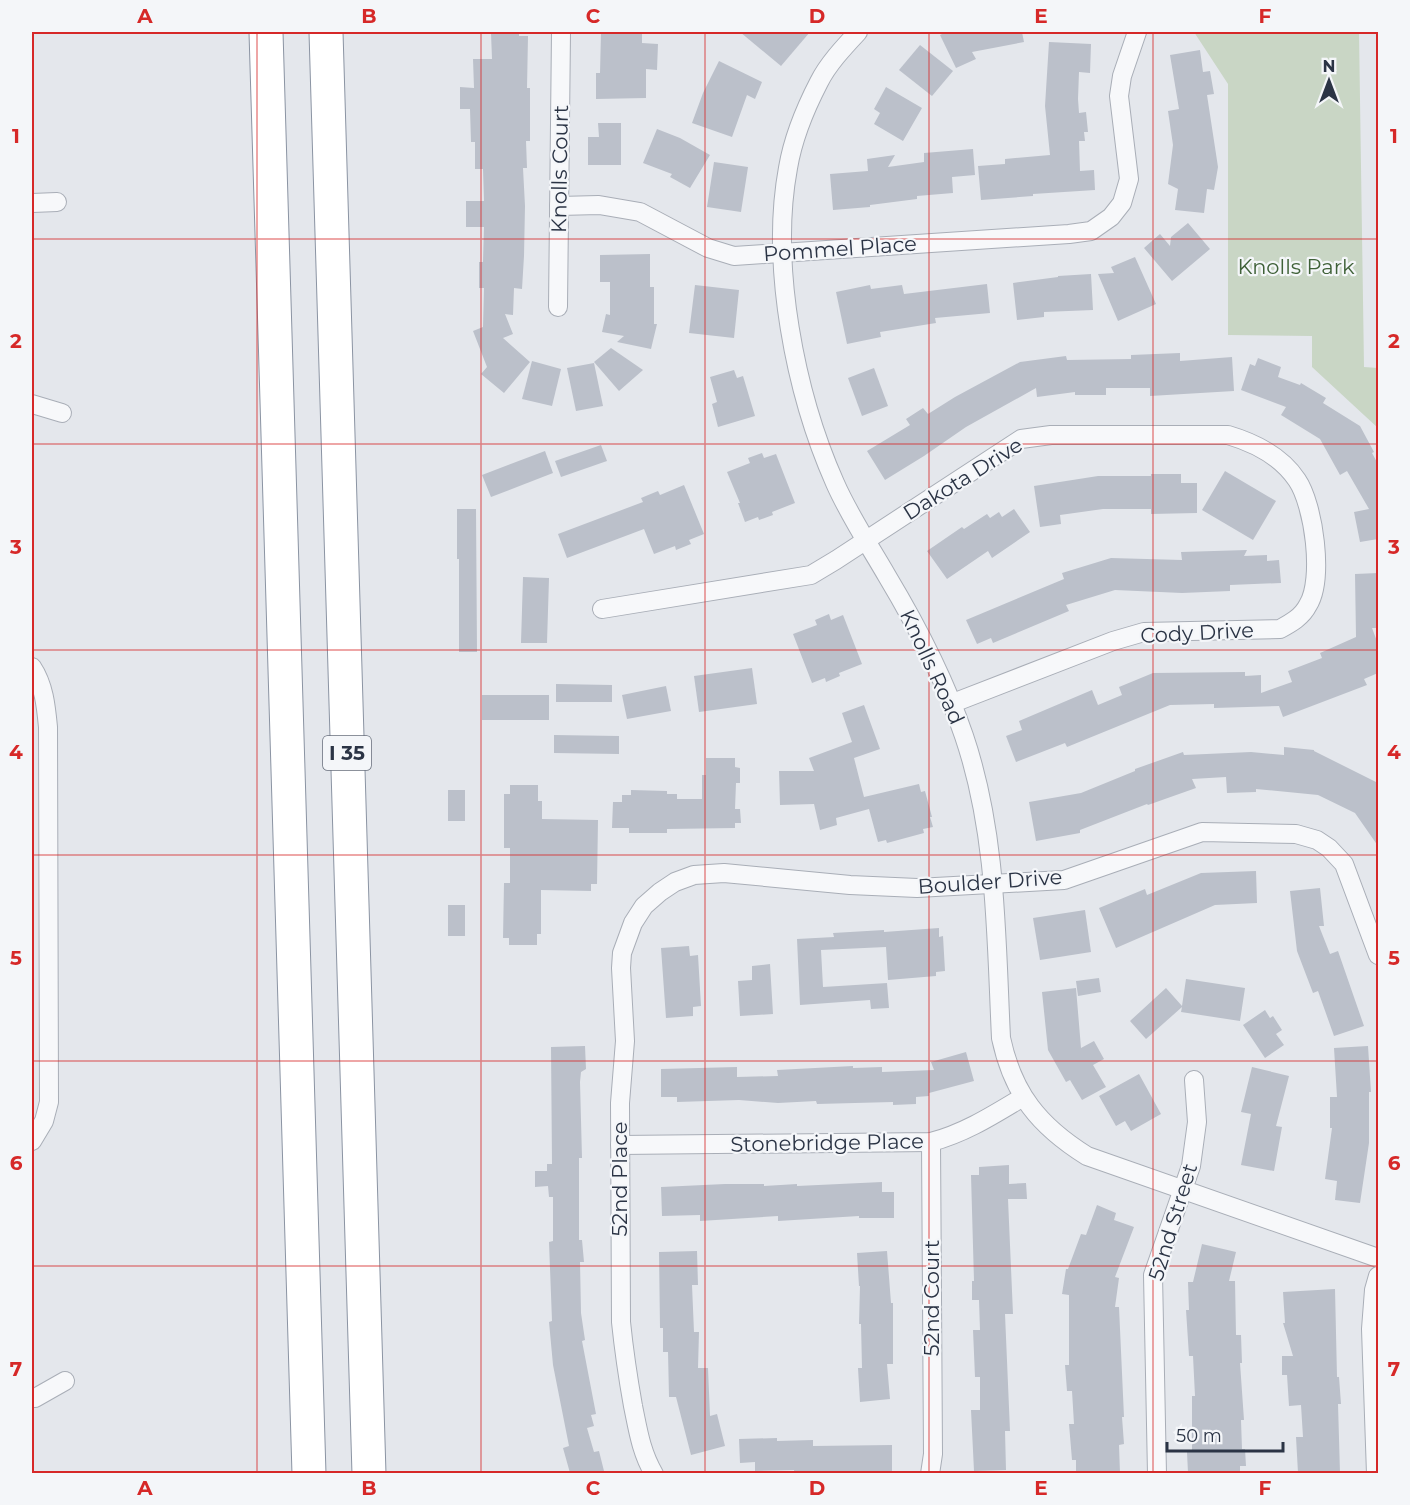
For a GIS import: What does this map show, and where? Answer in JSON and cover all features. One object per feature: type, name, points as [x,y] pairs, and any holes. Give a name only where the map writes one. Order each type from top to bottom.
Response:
[{"type":"highway","points":[[266,32],[309,1473]]},
{"type":"highway","name":"I 35","points":[[326,32],[369,1473]]},
{"type":"street","name":"Knolls Court","points":[[558,307],[561,32]]},
{"type":"street","name":"Knolls Road","points":[[857,32],[820,79],[795,139],[784,195],[783,253],[786,306],[796,366],[808,411],[835,482],[945,685],[977,775],[985,814],[993,884],[1001,1038],[1006,1060],[1023,1097],[1047,1127],[1059,1138],[1087,1156],[1378,1258]]},
{"type":"street","name":"Pommel Place","points":[[560,206],[599,205],[640,212],[708,248],[734,256],[1091,231],[1111,217],[1121,205],[1129,179],[1119,96],[1122,76],[1137,32]]},
{"type":"street","points":[[32,202],[57,202]]},
{"type":"street","points":[[32,404],[62,413]]},
{"type":"street","name":"Dakota Drive","points":[[602,609],[811,575],[1021,439],[1051,435],[1228,435],[1248,441],[1276,456],[1297,480],[1310,509],[1317,578]]},
{"type":"street","name":"Cody Drive","points":[[952,703],[1113,641],[1144,632],[1280,629],[1295,620],[1307,607],[1315,591],[1317,578]]},
{"type":"street","points":[[32,667],[46,700],[48,727],[49,1101],[44,1121],[32,1141]]},
{"type":"street","name":"Boulder Drive","points":[[660,892],[675,882],[694,875],[724,873],[850,885],[917,888],[1064,880],[1202,832],[1296,834],[1317,840],[1329,848],[1344,864],[1378,955]]},
{"type":"street","name":"52nd Place","points":[[654,1473],[640,1443],[624,1357],[621,1322],[620,1103],[625,1041],[621,968],[622,953],[633,923],[644,906],[660,892]]},
{"type":"street","name":"52nd Street","points":[[1157,1473],[1153,1275],[1191,1166],[1197,1122],[1194,1080]]},
{"type":"street","name":"Stonebridge Place","points":[[620,1145],[931,1142],[951,1137],[977,1125],[1023,1097]]},
{"type":"street","name":"52nd Court","points":[[930,1473],[933,1454],[931,1142]]},
{"type":"street","points":[[1376,1473],[1371,1329],[1374,1290],[1378,1276]]},
{"type":"street","points":[[32,1398],[65,1381]]},
{"type":"green space","name":"Knolls Park","points":[[1194,32],[1359,32],[1364,367],[1378,368],[1378,428],[1312,367],[1312,336],[1228,335],[1228,84]]},
{"type":"building","points":[[519,32],[519,36],[528,36],[527,88],[530,88],[530,141],[526,141],[527,168],[523,168],[524,256],[522,289],[514,288],[513,315],[505,314],[513,334],[503,338],[530,362],[504,393],[481,374],[487,367],[473,331],[483,327],[484,288],[479,288],[479,262],[483,262],[484,227],[466,227],[466,201],[484,201],[483,169],[475,169],[475,142],[471,142],[470,109],[460,109],[460,87],[474,88],[473,59],[492,59],[491,33]]},
{"type":"building","points":[[601,32],[642,32],[642,43],[658,44],[657,70],[646,69],[646,98],[596,99],[596,73],[600,73]]},
{"type":"building","points":[[740,32],[810,32],[781,66]]},
{"type":"building","points":[[946,32],[1022,32],[1024,42],[972,52],[976,59],[956,68],[940,35]]},
{"type":"building","points":[[1049,42],[1091,44],[1090,73],[1079,72],[1079,113],[1086,112],[1088,132],[1084,132],[1085,141],[1079,141],[1080,171],[1094,170],[1095,190],[981,200],[978,166],[1005,164],[1005,159],[1050,155],[1045,106]]},
{"type":"building","points":[[920,45],[953,71],[932,96],[899,70]]},
{"type":"building","points":[[1200,50],[1203,72],[1210,71],[1214,94],[1207,95],[1218,167],[1214,190],[1207,189],[1204,213],[1175,210],[1178,189],[1168,184],[1173,145],[1168,111],[1179,109],[1170,55]]},
{"type":"building","points":[[719,61],[762,82],[755,99],[747,95],[732,137],[692,123],[703,93]]},
{"type":"building","points":[[886,87],[922,108],[903,141],[874,124],[880,113],[874,109]]},
{"type":"building","points":[[598,123],[621,123],[621,165],[588,165],[588,137],[599,137]]},
{"type":"building","points":[[657,129],[680,138],[710,155],[690,188],[670,177],[672,174],[643,163]]},
{"type":"building","points":[[973,149],[975,175],[952,177],[953,193],[917,196],[917,199],[870,205],[870,207],[833,210],[830,174],[868,171],[867,159],[895,155],[888,167],[924,162],[924,153]]},
{"type":"building","points":[[714,162],[748,167],[741,212],[707,207]]},
{"type":"building","points":[[1188,223],[1210,249],[1172,281],[1144,248],[1160,234],[1170,246],[1171,237]]},
{"type":"building","points":[[650,254],[650,287],[654,287],[654,324],[657,324],[651,349],[617,342],[624,336],[602,332],[606,314],[610,315],[610,282],[600,282],[600,255]]},
{"type":"building","points":[[1135,257],[1156,304],[1118,321],[1098,274],[1114,273],[1111,267]]},
{"type":"building","points":[[1091,274],[1093,310],[1044,312],[1044,317],[1017,320],[1013,283]]},
{"type":"building","points":[[987,284],[990,313],[935,318],[936,323],[880,332],[881,337],[847,344],[836,292],[870,285],[871,289],[902,285],[904,294]]},
{"type":"building","points":[[695,285],[739,290],[734,338],[689,333]]},
{"type":"building","points":[[611,348],[643,370],[619,391],[594,362]]},
{"type":"building","points":[[1180,353],[1180,361],[1232,357],[1234,391],[1150,396],[1150,388],[1106,388],[1106,395],[1075,395],[1075,392],[1037,397],[1036,388],[966,427],[885,480],[867,451],[910,425],[906,419],[923,408],[928,414],[1020,362],[1066,356],[1067,360],[1131,359],[1131,355]]},
{"type":"building","points":[[1258,358],[1281,367],[1278,377],[1300,385],[1301,383],[1326,398],[1323,403],[1360,426],[1378,464],[1378,539],[1360,542],[1354,512],[1369,509],[1347,471],[1340,475],[1320,439],[1281,415],[1286,407],[1241,390],[1250,364],[1255,366]]},
{"type":"building","points":[[532,361],[561,369],[552,406],[522,399]]},
{"type":"building","points":[[594,363],[603,406],[576,411],[567,368]]},
{"type":"building","points":[[874,368],[888,406],[862,416],[848,378]]},
{"type":"building","points":[[734,370],[737,378],[743,376],[755,416],[718,427],[712,404],[717,402],[710,377]]},
{"type":"building","points":[[601,445],[607,461],[561,477],[555,461]]},
{"type":"building","points":[[545,451],[553,473],[491,497],[482,475]]},
{"type":"building","points":[[762,453],[764,458],[776,454],[795,503],[772,512],[773,515],[745,522],[727,472],[750,463],[748,458]]},
{"type":"building","points":[[1225,471],[1276,501],[1253,540],[1202,510]]},
{"type":"building","points":[[1151,474],[1181,474],[1181,483],[1197,483],[1197,513],[1151,514],[1151,509],[1103,509],[1060,515],[1061,524],[1040,527],[1034,486],[1098,476],[1151,476]]},
{"type":"building","points":[[684,485],[704,534],[689,540],[691,544],[676,550],[675,546],[654,554],[644,529],[567,558],[558,534],[643,502],[641,498],[658,491],[660,495]]},
{"type":"building","points":[[457,509],[476,509],[477,652],[459,652]]},
{"type":"building","points":[[1014,509],[1030,532],[992,558],[988,551],[947,579],[927,551],[962,527],[964,529],[987,514],[990,518],[999,512],[1002,517]]},
{"type":"building","points":[[1247,550],[1244,556],[1267,555],[1267,561],[1279,560],[1281,583],[1230,585],[1230,591],[1182,593],[1115,590],[1066,605],[1069,611],[993,643],[991,638],[977,644],[966,620],[1064,579],[1062,573],[1111,558],[1182,560],[1181,552]]},
{"type":"building","points":[[1378,573],[1378,628],[1372,628],[1378,644],[1378,673],[1364,679],[1367,685],[1283,717],[1279,706],[1214,708],[1214,704],[1170,705],[1067,747],[1065,743],[1016,762],[1006,736],[1022,730],[1019,721],[1092,690],[1098,705],[1122,695],[1119,687],[1153,673],[1245,672],[1245,676],[1261,675],[1261,693],[1292,682],[1288,671],[1322,658],[1320,653],[1356,637],[1355,574]]},
{"type":"building","points":[[523,577],[549,578],[547,643],[521,643]]},
{"type":"building","points":[[829,614],[831,620],[843,615],[862,664],[839,673],[840,676],[826,682],[825,678],[812,683],[793,634],[817,625],[815,620]]},
{"type":"building","points":[[752,668],[757,704],[699,712],[694,676]]},
{"type":"building","points":[[556,684],[612,685],[612,702],[556,702]]},
{"type":"building","points":[[666,686],[671,711],[627,719],[622,695]]},
{"type":"building","points":[[482,695],[549,695],[549,720],[482,720]]},
{"type":"building","points":[[864,705],[880,749],[854,758],[864,797],[919,784],[921,792],[925,791],[932,817],[930,817],[933,827],[923,829],[924,833],[887,843],[886,840],[878,842],[869,809],[836,818],[837,825],[820,830],[814,804],[780,805],[779,771],[814,771],[809,758],[852,742],[842,713]]},
{"type":"building","points":[[554,735],[619,736],[619,754],[554,753]]},
{"type":"building","points":[[1284,747],[1314,750],[1378,783],[1378,846],[1355,813],[1318,795],[1256,789],[1256,792],[1227,793],[1226,777],[1192,779],[1196,788],[1147,804],[1080,830],[1080,833],[1036,841],[1029,802],[1081,793],[1135,771],[1135,769],[1183,752],[1184,755],[1251,752],[1284,755]]},
{"type":"building","points":[[706,758],[735,758],[735,767],[740,768],[740,783],[736,783],[735,809],[740,809],[741,823],[735,823],[735,828],[667,829],[667,833],[629,833],[629,828],[612,828],[613,802],[622,802],[622,795],[631,795],[631,790],[667,791],[667,794],[677,794],[677,799],[702,799],[702,775],[706,775]]},
{"type":"building","points":[[510,785],[538,785],[538,801],[542,801],[542,819],[598,820],[597,884],[591,884],[591,891],[541,890],[541,934],[537,934],[537,945],[509,945],[509,938],[503,938],[504,883],[510,883],[510,848],[504,848],[504,794],[510,794]]},
{"type":"building","points":[[448,790],[465,790],[465,821],[448,821]]},
{"type":"building","points":[[1256,871],[1257,903],[1215,905],[1116,948],[1099,908],[1145,889],[1147,895],[1201,873]]},
{"type":"building","points":[[1320,888],[1324,926],[1319,926],[1330,954],[1338,951],[1364,1026],[1334,1036],[1318,991],[1313,993],[1297,951],[1290,891]]},
{"type":"building","points":[[448,905],[465,905],[465,936],[448,936]]},
{"type":"building","points":[[1085,910],[1091,952],[1040,960],[1033,918]]},
{"type":"building","points":[[939,928],[939,937],[943,936],[945,971],[936,972],[936,976],[888,980],[886,947],[821,950],[823,987],[887,983],[889,1008],[871,1009],[870,1000],[800,1005],[797,939],[834,937],[833,933]]},
{"type":"building","points":[[689,946],[690,956],[698,955],[701,1006],[693,1007],[693,1016],[666,1018],[661,948]]},
{"type":"building","points":[[770,964],[773,1014],[740,1016],[738,981],[752,980],[752,966]]},
{"type":"building","points":[[1099,978],[1101,992],[1078,996],[1076,981]]},
{"type":"building","points":[[1186,979],[1245,988],[1240,1021],[1181,1012],[1182,1007],[1146,1039],[1130,1021],[1166,988],[1182,1006]]},
{"type":"building","points":[[1076,988],[1081,1048],[1094,1041],[1104,1059],[1093,1065],[1106,1087],[1082,1100],[1070,1080],[1066,1082],[1048,1050],[1042,992]]},
{"type":"building","points":[[1265,1010],[1270,1018],[1273,1016],[1282,1030],[1276,1034],[1284,1045],[1265,1058],[1243,1025]]},
{"type":"building","points":[[585,1046],[586,1069],[581,1072],[580,1082],[582,1158],[579,1158],[579,1240],[582,1240],[584,1262],[580,1262],[581,1313],[585,1340],[582,1341],[596,1414],[591,1415],[594,1426],[587,1428],[594,1452],[599,1451],[604,1471],[570,1473],[563,1448],[569,1446],[553,1365],[549,1322],[552,1321],[549,1242],[553,1241],[553,1197],[549,1197],[548,1186],[535,1187],[535,1171],[547,1171],[547,1164],[552,1164],[551,1047]]},
{"type":"building","points":[[1368,1046],[1371,1092],[1369,1092],[1369,1143],[1360,1203],[1335,1200],[1337,1181],[1325,1179],[1332,1128],[1330,1128],[1330,1097],[1337,1097],[1334,1048]]},
{"type":"building","points":[[966,1052],[974,1081],[929,1093],[929,1096],[916,1097],[916,1104],[893,1105],[893,1102],[817,1104],[816,1101],[778,1103],[739,1100],[677,1102],[677,1097],[661,1097],[661,1069],[737,1067],[737,1077],[778,1076],[777,1070],[853,1066],[853,1068],[882,1067],[882,1072],[934,1070],[931,1062]]},
{"type":"building","points":[[1252,1067],[1289,1076],[1276,1126],[1282,1127],[1274,1171],[1241,1165],[1251,1114],[1241,1112]]},
{"type":"building","points":[[1139,1074],[1161,1114],[1131,1131],[1125,1121],[1116,1126],[1099,1096]]},
{"type":"building","points":[[1009,1165],[1009,1184],[1026,1183],[1027,1199],[1008,1199],[1013,1314],[1005,1314],[1010,1431],[1005,1431],[1006,1470],[974,1471],[971,1410],[980,1410],[980,1377],[975,1377],[973,1330],[980,1330],[979,1300],[972,1300],[972,1281],[974,1281],[971,1175],[979,1175],[979,1167]]},
{"type":"building","points":[[882,1182],[882,1192],[894,1192],[894,1218],[859,1218],[859,1216],[778,1221],[778,1216],[700,1221],[700,1215],[662,1216],[661,1187],[725,1184],[764,1184],[764,1186],[797,1184],[797,1186]]},
{"type":"building","points":[[1097,1205],[1116,1213],[1114,1220],[1134,1227],[1115,1277],[1119,1278],[1115,1307],[1119,1307],[1124,1417],[1122,1417],[1124,1444],[1119,1445],[1120,1473],[1076,1473],[1076,1460],[1072,1460],[1069,1424],[1074,1424],[1072,1391],[1067,1391],[1065,1365],[1069,1365],[1069,1295],[1062,1294],[1066,1269],[1068,1269],[1081,1234],[1086,1235]]},
{"type":"building","points":[[1202,1244],[1236,1252],[1229,1281],[1235,1281],[1236,1335],[1241,1335],[1242,1363],[1240,1363],[1244,1420],[1241,1420],[1242,1449],[1245,1449],[1246,1466],[1240,1466],[1240,1473],[1188,1473],[1187,1452],[1192,1452],[1192,1396],[1195,1396],[1193,1356],[1189,1356],[1186,1310],[1189,1310],[1188,1282],[1193,1282]]},
{"type":"building","points":[[697,1251],[698,1285],[692,1285],[694,1332],[699,1332],[698,1368],[708,1368],[710,1416],[717,1414],[725,1446],[691,1455],[676,1397],[669,1397],[668,1352],[663,1352],[663,1328],[660,1328],[659,1252]]},
{"type":"building","points":[[887,1251],[891,1303],[893,1303],[893,1364],[887,1364],[890,1399],[860,1402],[858,1368],[862,1368],[857,1253]]},
{"type":"building","points":[[1335,1289],[1337,1377],[1339,1377],[1341,1404],[1338,1404],[1340,1473],[1298,1473],[1296,1437],[1303,1437],[1301,1405],[1289,1406],[1287,1375],[1282,1375],[1282,1356],[1293,1356],[1283,1323],[1285,1323],[1283,1292]]},
{"type":"building","points":[[777,1438],[777,1441],[813,1440],[813,1446],[892,1445],[892,1473],[755,1471],[755,1462],[740,1463],[739,1439]]}]
